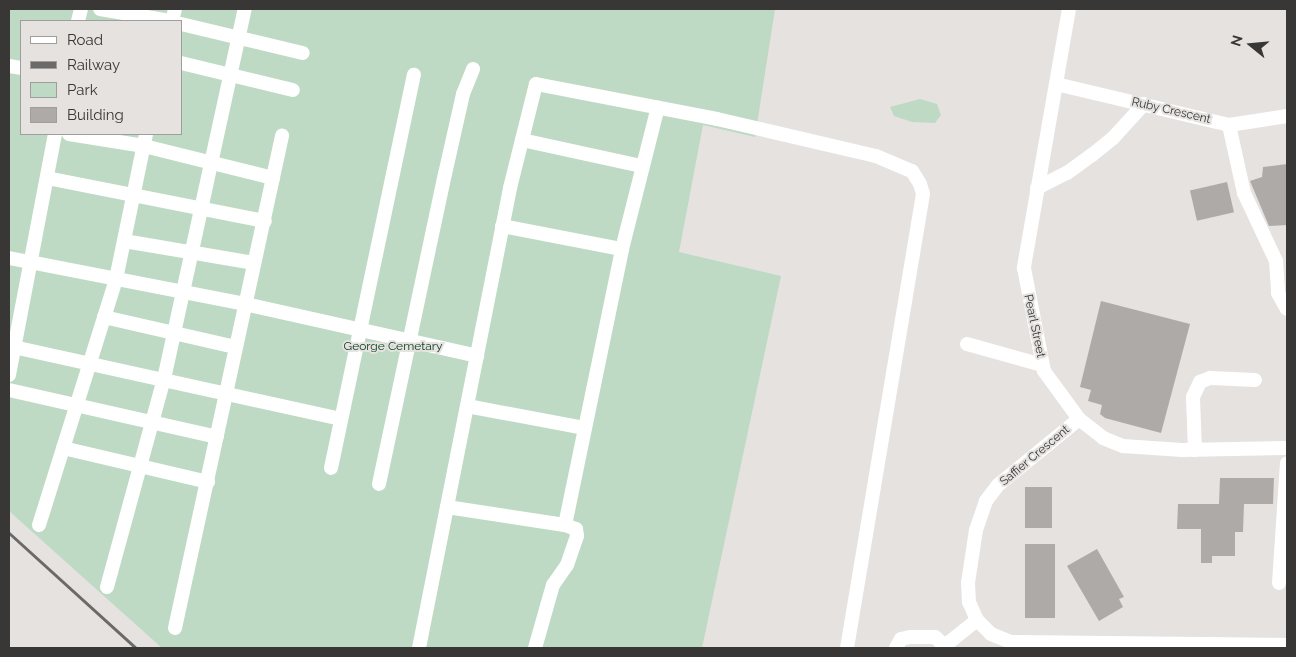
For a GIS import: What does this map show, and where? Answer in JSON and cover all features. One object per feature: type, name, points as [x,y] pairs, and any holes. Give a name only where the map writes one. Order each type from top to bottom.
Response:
[{"type":"street","points":[[100,9],[165,20]]},
{"type":"street","points":[[107,587],[164,379],[244,9]]},
{"type":"street","name":"Pearl Street","points":[[1069,9],[1036,188],[1024,268],[1042,365],[1050,384],[1079,419],[1103,438],[1123,446],[1195,450],[1287,448]]},
{"type":"street","points":[[182,24],[303,53]]},
{"type":"street","points":[[182,63],[292,90]]},
{"type":"street","points":[[379,484],[463,94],[473,69]]},
{"type":"street","points":[[331,468],[358,330],[414,75]]},
{"type":"street","points":[[419,648],[502,226],[536,84],[658,107],[876,156],[912,171],[920,184],[923,194],[847,648]]},
{"type":"street","name":"Ruby Crescent","points":[[1056,84],[1229,125],[1287,116]]},
{"type":"street","points":[[1036,188],[1067,173],[1092,155],[1113,138],[1144,104]]},
{"type":"street","points":[[565,525],[622,250],[641,166],[658,107]]},
{"type":"street","points":[[1229,125],[1244,193],[1276,261],[1278,293],[1287,309]]},
{"type":"street","points":[[9,375],[11,347],[32,262],[55,135]]},
{"type":"street","points":[[81,135],[145,140],[210,163],[273,178]]},
{"type":"street","points":[[175,628],[282,136]]},
{"type":"street","points":[[39,525],[116,279],[145,140]]},
{"type":"street","points":[[522,140],[641,166]]},
{"type":"street","points":[[47,178],[135,193],[265,221]]},
{"type":"street","points":[[502,226],[622,250]]},
{"type":"street","points":[[124,241],[254,263]]},
{"type":"street","points":[[9,258],[244,304],[477,356]]},
{"type":"street","points":[[104,317],[236,347]]},
{"type":"street","points":[[967,344],[1042,365]]},
{"type":"street","points":[[11,347],[91,362],[341,419]]},
{"type":"street","points":[[1195,450],[1193,397],[1200,382],[1210,378],[1255,380]]},
{"type":"street","points":[[9,390],[217,437]]},
{"type":"street","points":[[467,406],[585,428]]},
{"type":"street","name":"Saffier Crescent","points":[[977,620],[969,602],[968,583],[976,530],[986,501],[998,485],[1079,419]]},
{"type":"street","points":[[63,448],[208,482]]},
{"type":"street","points":[[1279,583],[1287,463]]},
{"type":"street","points":[[447,507],[565,525],[576,529],[577,536],[567,565],[553,585],[535,648]]},
{"type":"street","points":[[896,648],[901,638],[910,637],[936,637],[943,647],[977,620],[991,634],[1011,642],[1287,644]]},
{"type":"green space","name":"George Cemetary","points":[[9,9],[775,9],[755,137],[703,125],[679,252],[781,276],[702,648],[162,648],[9,511]]},
{"type":"green space","points":[[920,99],[937,104],[941,115],[935,123],[912,122],[894,116],[890,107]]},
{"type":"building","points":[[1287,164],[1287,225],[1269,226],[1250,181],[1262,177],[1263,167]]},
{"type":"building","points":[[1227,182],[1234,212],[1197,221],[1190,191]]},
{"type":"building","points":[[1101,301],[1190,324],[1161,433],[1105,418],[1100,414],[1102,405],[1088,401],[1091,390],[1080,387]]},
{"type":"building","points":[[1220,478],[1274,478],[1273,504],[1244,504],[1243,532],[1235,532],[1235,556],[1212,556],[1212,563],[1201,563],[1201,529],[1177,529],[1178,504],[1219,504]]},
{"type":"building","points":[[1025,487],[1052,487],[1052,528],[1025,528]]},
{"type":"building","points":[[1025,544],[1055,544],[1055,618],[1025,618]]},
{"type":"building","points":[[1097,549],[1124,597],[1119,599],[1123,607],[1099,621],[1067,566]]},
{"type":"railway","points":[[9,533],[136,648]]}]
